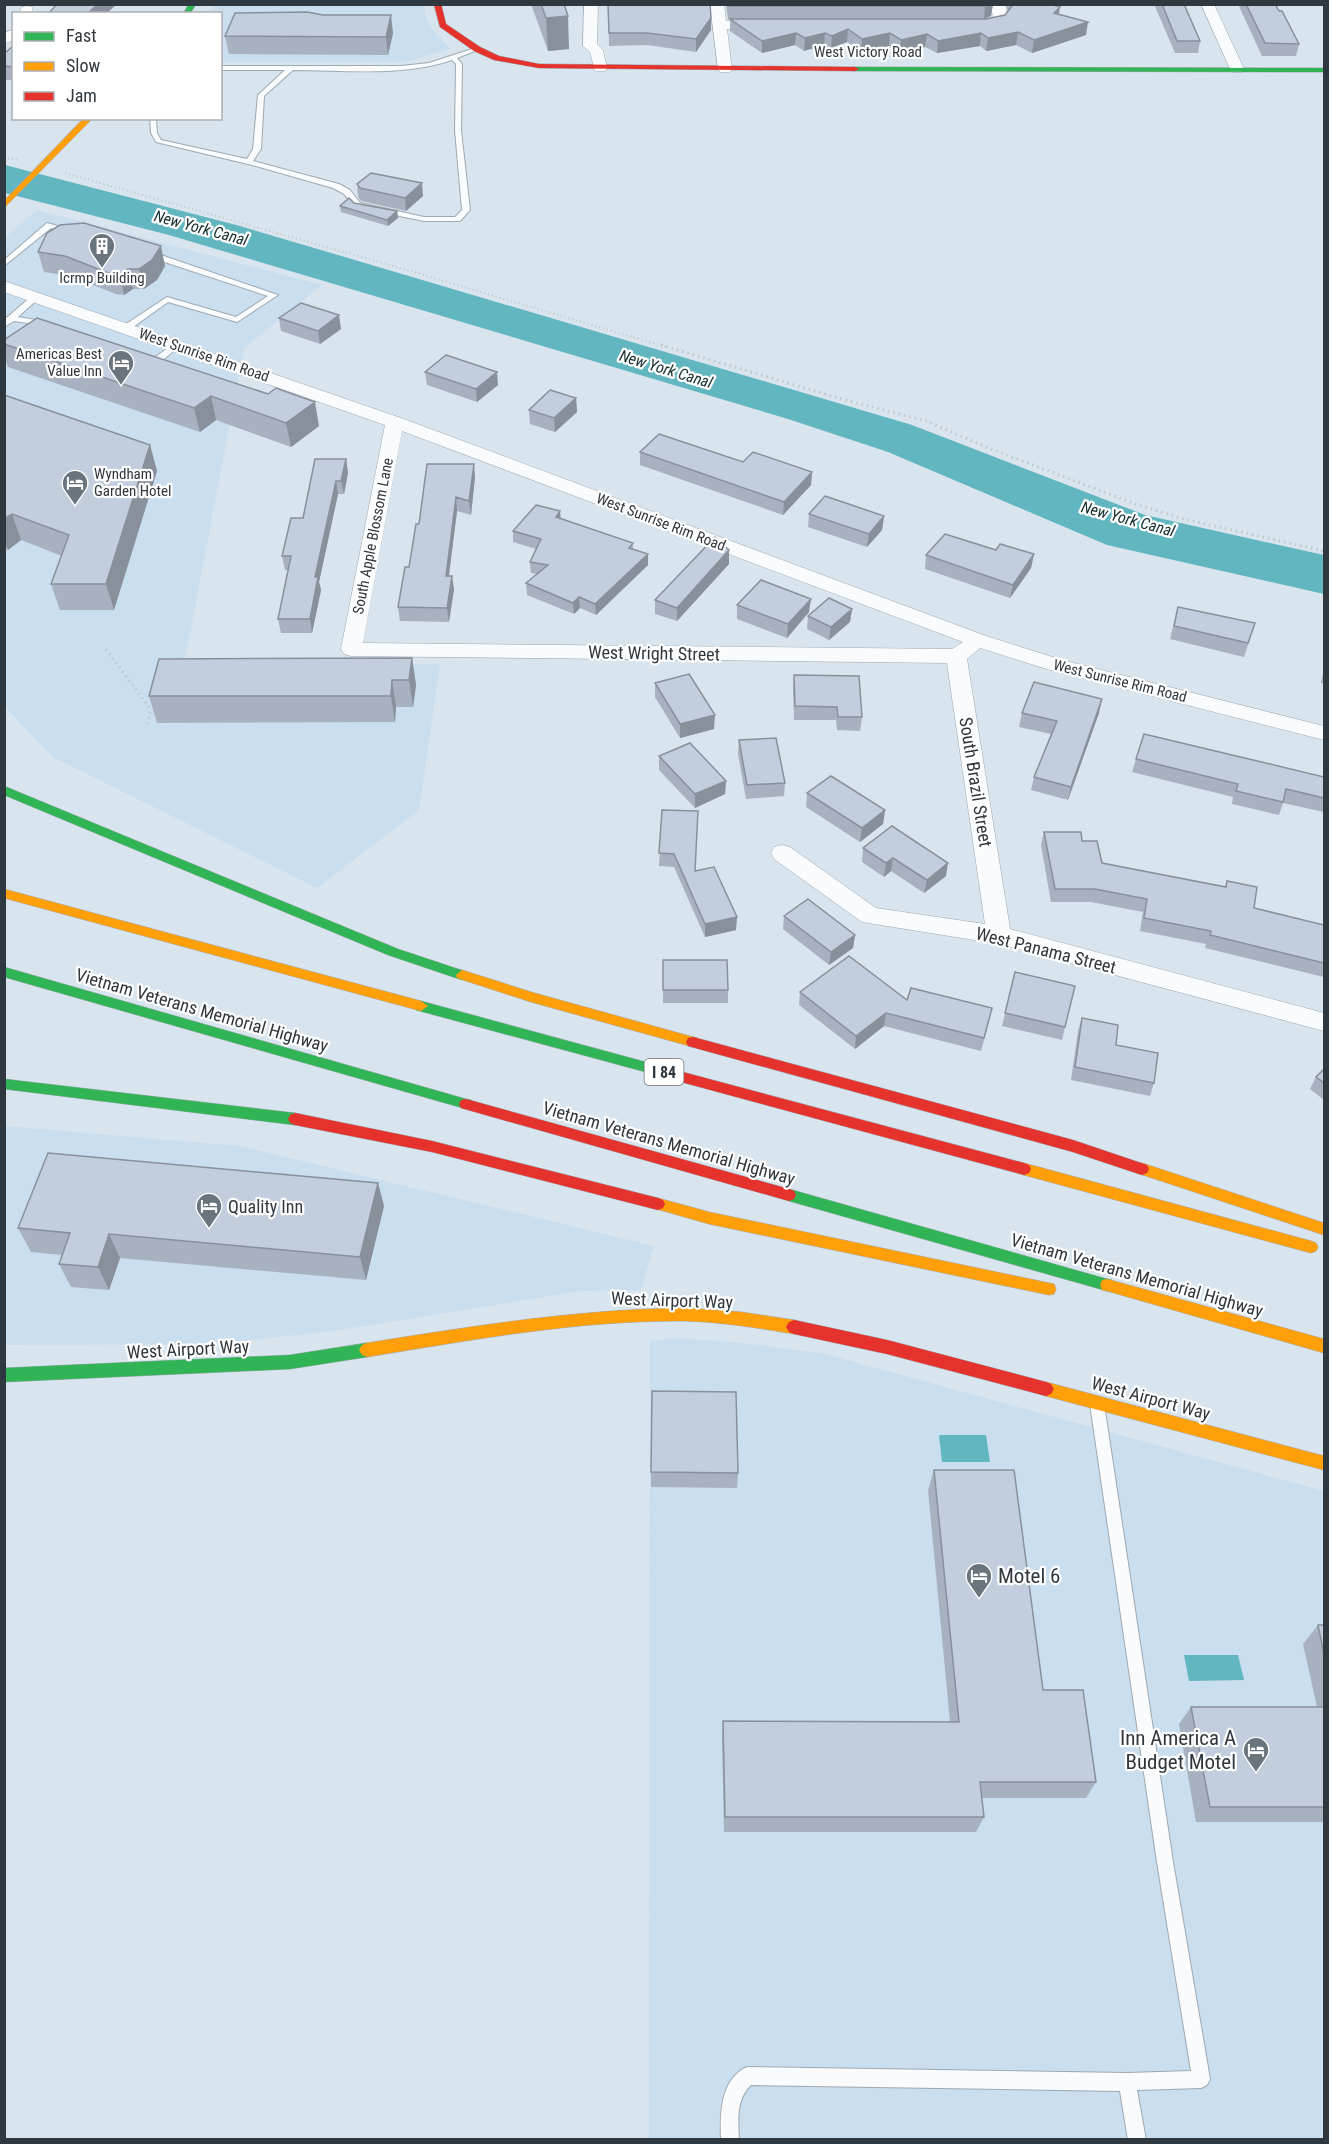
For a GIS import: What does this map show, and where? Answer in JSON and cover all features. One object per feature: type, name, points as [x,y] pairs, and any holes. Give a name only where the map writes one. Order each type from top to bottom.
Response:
[{"type":"main road","name":"West Victory Road","points":[[437,4],[443,25],[477,49],[497,58],[539,66],[724,69],[1324,70]]},
{"type":"main road","points":[[9,202],[87,120]]},
{"type":"main road","points":[[4,790],[349,934],[457,974],[531,997],[1073,1146],[1324,1229]]},
{"type":"main road","name":"I 84","points":[[4,893],[1324,1250]]},
{"type":"main road","name":"Vietnam Veterans Memorial Highway","points":[[4,972],[1324,1347]]},
{"type":"main road","points":[[4,1084],[272,1115],[378,1133],[476,1155],[709,1218],[1058,1291]]},
{"type":"main road","points":[[1139,1308],[1324,1347]]},
{"type":"main road","name":"West Airport Way","points":[[4,1375],[290,1362],[568,1319],[630,1314],[698,1316],[779,1324],[887,1347],[1324,1463]]},
{"type":"street","points":[[591,4],[590,45],[596,50],[600,68]]},
{"type":"street","points":[[717,4],[724,69]]},
{"type":"street","points":[[961,25],[984,25],[998,22],[1001,16],[998,4]]},
{"type":"street","points":[[1207,4],[1237,69]]},
{"type":"street","points":[[720,25],[778,25]]},
{"type":"street","name":"West Sunrise Rim Road","points":[[4,286],[395,422],[979,641],[1057,665],[1324,733]]},
{"type":"street","name":"South Apple Blossom Lane","points":[[351,650],[395,422]]},
{"type":"street","points":[[956,656],[979,641]]},
{"type":"street","name":"West Wright Street","points":[[351,650],[956,656]]},
{"type":"street","name":"South Brazil Street","points":[[956,656],[999,935]]},
{"type":"street","name":"West Panama Street","points":[[782,853],[870,916],[999,935],[1324,1022]]},
{"type":"lane","points":[[222,68],[401,68],[430,65],[477,49]]},
{"type":"lane","points":[[153,120],[154,133],[158,141],[249,162],[336,186],[347,192],[358,205],[424,219],[457,219],[466,210],[458,130],[459,64],[453,57]]},
{"type":"lane","points":[[249,162],[257,149],[261,95],[291,68]]},
{"type":"lane","points":[[4,264],[50,225],[82,234]]},
{"type":"lane","points":[[126,328],[167,299],[237,320],[274,295],[137,251]]},
{"type":"lane","points":[[4,325],[36,297]]},
{"type":"lane","points":[[4,308],[16,315],[56,328]]},
{"type":"lane","points":[[37,331],[45,324]]},
{"type":"lane","points":[[156,361],[176,346]]},
{"type":"lane","points":[[145,357],[166,365]]},
{"type":"lane","points":[[729,2139],[729,2105],[737,2084],[747,2076],[1127,2082],[1201,2079],[1164,1850],[1097,1401]]},
{"type":"lane","points":[[1127,2082],[1137,2139]]},
{"type":"path","points":[[4,158],[20,160]]},
{"type":"path","points":[[42,167],[926,421],[1138,505],[1184,519],[1324,551]]},
{"type":"path","points":[[106,649],[151,710]]},
{"type":"path","points":[[147,724],[153,703]]},
{"type":"shaded area","points":[[213,4],[424,5],[426,18],[431,28],[450,49],[405,62],[222,62],[222,12],[211,12]]},
{"type":"shaded area","points":[[37,210],[322,285],[244,348],[182,667],[440,664],[419,810],[317,888],[53,757],[5,707],[4,238]]},
{"type":"shaded area","points":[[4,1126],[239,1146],[654,1246],[641,1290],[581,1291],[333,1331],[212,1344],[5,1345]]},
{"type":"shaded area","points":[[674,1338],[743,1343],[825,1354],[1324,1491],[1324,2139],[649,2140],[650,1341]]},
{"type":"water","name":"New York Canal","points":[[5,165],[240,226],[912,425],[1145,515],[1324,555],[1324,594],[1107,545],[888,452],[788,419],[169,235],[5,193]]},
{"type":"water","points":[[939,1435],[986,1435],[990,1462],[942,1462]]},
{"type":"water","points":[[1184,1655],[1238,1655],[1244,1680],[1189,1681]]},
{"type":"building","points":[[57,4],[98,4],[89,12],[50,12]]},
{"type":"building","points":[[541,4],[564,4],[568,16],[546,18]]},
{"type":"building","points":[[608,4],[710,4],[711,18],[696,39],[647,33],[609,33]]},
{"type":"building","points":[[728,4],[991,4],[985,6],[728,6]]},
{"type":"building","points":[[1012,4],[1049,4],[1060,7],[1054,13],[1088,22],[1034,40],[1018,32],[988,38],[981,33],[938,41],[927,34],[901,40],[890,33],[862,39],[848,29],[832,36],[825,33],[805,38],[796,33],[762,41],[730,19],[986,19],[1005,15]]},
{"type":"building","points":[[1162,4],[1184,4],[1200,41],[1177,41]]},
{"type":"building","points":[[1246,4],[1275,4],[1279,11],[1282,11],[1299,44],[1265,43]]},
{"type":"building","points":[[307,12],[323,15],[391,15],[386,37],[225,36],[235,13]]},
{"type":"building","points":[[12,47],[12,67],[4,66],[4,54]]},
{"type":"building","points":[[371,173],[422,183],[405,198],[360,188],[357,184]]},
{"type":"building","points":[[349,198],[354,203],[397,211],[387,220],[340,206]]},
{"type":"building","points":[[84,223],[161,246],[152,260],[139,269],[128,269],[120,275],[111,274],[65,256],[38,252],[47,233],[60,225]]},
{"type":"building","points":[[301,303],[339,315],[318,331],[279,318]]},
{"type":"building","points":[[37,318],[268,394],[276,388],[315,402],[286,423],[211,396],[194,408],[4,344],[4,340]]},
{"type":"building","points":[[446,355],[497,372],[476,389],[425,372]]},
{"type":"building","points":[[550,390],[576,398],[554,418],[529,410]]},
{"type":"building","name":"Wyndham Garden Hotel","points":[[4,395],[150,445],[106,584],[51,584],[69,535],[12,514],[4,519]]},
{"type":"building","points":[[659,434],[743,462],[753,452],[812,472],[784,502],[640,452]]},
{"type":"building","points":[[315,459],[346,459],[341,481],[336,481],[315,577],[318,577],[310,619],[278,619],[291,556],[282,556],[291,518],[303,518]]},
{"type":"building","points":[[427,464],[474,464],[469,501],[456,497],[446,576],[452,576],[447,608],[398,607],[405,567],[409,567],[416,524],[419,524]]},
{"type":"building","points":[[825,496],[884,516],[869,534],[809,514]]},
{"type":"building","points":[[536,505],[560,511],[556,517],[633,543],[629,548],[648,554],[595,604],[579,597],[573,603],[526,583],[548,565],[530,562],[541,539],[513,531]]},
{"type":"building","points":[[945,534],[996,550],[1000,544],[1034,554],[1013,585],[926,555]]},
{"type":"building","points":[[715,537],[729,550],[677,608],[655,600]]},
{"type":"building","points":[[761,580],[811,599],[788,624],[737,605]]},
{"type":"building","points":[[829,598],[852,609],[831,627],[808,616]]},
{"type":"building","points":[[1178,607],[1255,623],[1248,643],[1174,626]]},
{"type":"building","points":[[412,658],[409,680],[392,680],[391,696],[149,696],[159,659]]},
{"type":"building","points":[[689,674],[715,715],[680,724],[655,683]]},
{"type":"building","points":[[794,675],[859,676],[862,717],[838,717],[837,707],[795,706]]},
{"type":"building","points":[[1034,682],[1102,699],[1071,787],[1034,777],[1057,721],[1022,713]]},
{"type":"building","points":[[1144,734],[1324,777],[1324,798],[1286,789],[1283,802],[1236,791],[1238,784],[1136,759]]},
{"type":"building","points":[[776,738],[785,783],[747,785],[739,740]]},
{"type":"building","points":[[690,743],[726,781],[695,794],[659,756]]},
{"type":"building","points":[[831,776],[885,810],[862,828],[807,793]]},
{"type":"building","points":[[662,810],[698,811],[695,871],[714,867],[737,917],[705,924],[674,854],[659,853]]},
{"type":"building","points":[[892,826],[948,863],[927,880],[893,858],[886,863],[863,848]]},
{"type":"building","points":[[1044,832],[1081,832],[1082,841],[1097,841],[1102,863],[1226,887],[1227,881],[1257,887],[1254,908],[1324,925],[1324,963],[1210,935],[1211,931],[1144,918],[1147,899],[1095,889],[1055,889]]},
{"type":"building","points":[[808,899],[855,935],[831,952],[784,916]]},
{"type":"building","points":[[849,956],[907,1000],[911,988],[992,1008],[984,1038],[886,1013],[856,1036],[800,992]]},
{"type":"building","points":[[663,960],[727,960],[728,990],[663,990]]},
{"type":"building","points":[[1015,972],[1075,986],[1065,1027],[1005,1013]]},
{"type":"building","points":[[1082,1018],[1118,1025],[1116,1045],[1158,1053],[1154,1083],[1075,1067]]},
{"type":"building","points":[[1324,1069],[1324,1083],[1316,1077]]},
{"type":"building","name":"Quality Inn","points":[[48,1153],[378,1183],[360,1257],[109,1234],[98,1267],[59,1264],[70,1233],[18,1228]]},
{"type":"building","points":[[652,1391],[736,1392],[738,1473],[651,1472]]},
{"type":"building","name":"Motel 6","points":[[934,1470],[1014,1470],[1043,1690],[1083,1690],[1096,1782],[980,1782],[984,1817],[725,1817],[723,1721],[959,1722]]},
{"type":"building","points":[[1318,1625],[1324,1625],[1324,1654]]},
{"type":"building","name":"Inn America A Budget Motel","points":[[1191,1707],[1324,1707],[1324,1807],[1210,1807]]},
{"type":"traffic: fast","points":[[187,12],[193,4]]},
{"type":"traffic: fast","points":[[855,69],[1324,70]]},
{"type":"traffic: fast","points":[[4,790],[393,952],[462,975]]},
{"type":"traffic: fast","points":[[4,972],[466,1104]]},
{"type":"traffic: fast","points":[[421,1006],[664,1072]]},
{"type":"traffic: fast","points":[[4,1084],[295,1119]]},
{"type":"traffic: fast","points":[[789,1195],[1107,1285]]},
{"type":"traffic: fast","points":[[4,1375],[290,1362],[367,1350]]},
{"type":"traffic: slow","points":[[4,206],[87,120]]},
{"type":"traffic: slow","points":[[4,893],[421,1006]]},
{"type":"traffic: slow","points":[[462,975],[531,997],[693,1042]]},
{"type":"traffic: slow","points":[[1024,1169],[1311,1247]]},
{"type":"traffic: slow","points":[[1142,1169],[1324,1229]]},
{"type":"traffic: slow","points":[[658,1204],[709,1218],[1049,1289]]},
{"type":"traffic: slow","points":[[1107,1285],[1324,1346]]},
{"type":"traffic: slow","points":[[367,1350],[527,1325],[634,1315],[741,1318],[794,1327]]},
{"type":"traffic: slow","points":[[1046,1389],[1324,1463]]},
{"type":"traffic: jam","points":[[437,4],[443,25],[477,49],[497,58],[539,66],[855,69]]},
{"type":"traffic: jam","points":[[693,1042],[1073,1146],[1142,1169]]},
{"type":"traffic: jam","points":[[664,1072],[1024,1169]]},
{"type":"traffic: jam","points":[[466,1104],[789,1195]]},
{"type":"traffic: jam","points":[[295,1119],[432,1147],[658,1204]]},
{"type":"traffic: jam","points":[[794,1327],[887,1347],[1046,1389]]},
{"type":"place","name":"Icrmp Building","points":[[102,269]]},
{"type":"place","name":"Americas Best Value Inn","points":[[121,386]]},
{"type":"place","name":"Wyndham Garden Hotel","points":[[75,506]]},
{"type":"place","name":"Quality Inn","points":[[209,1229]]},
{"type":"place","name":"Motel 6","points":[[979,1599]]},
{"type":"place","name":"Inn America A Budget Motel","points":[[1256,1773]]}]
